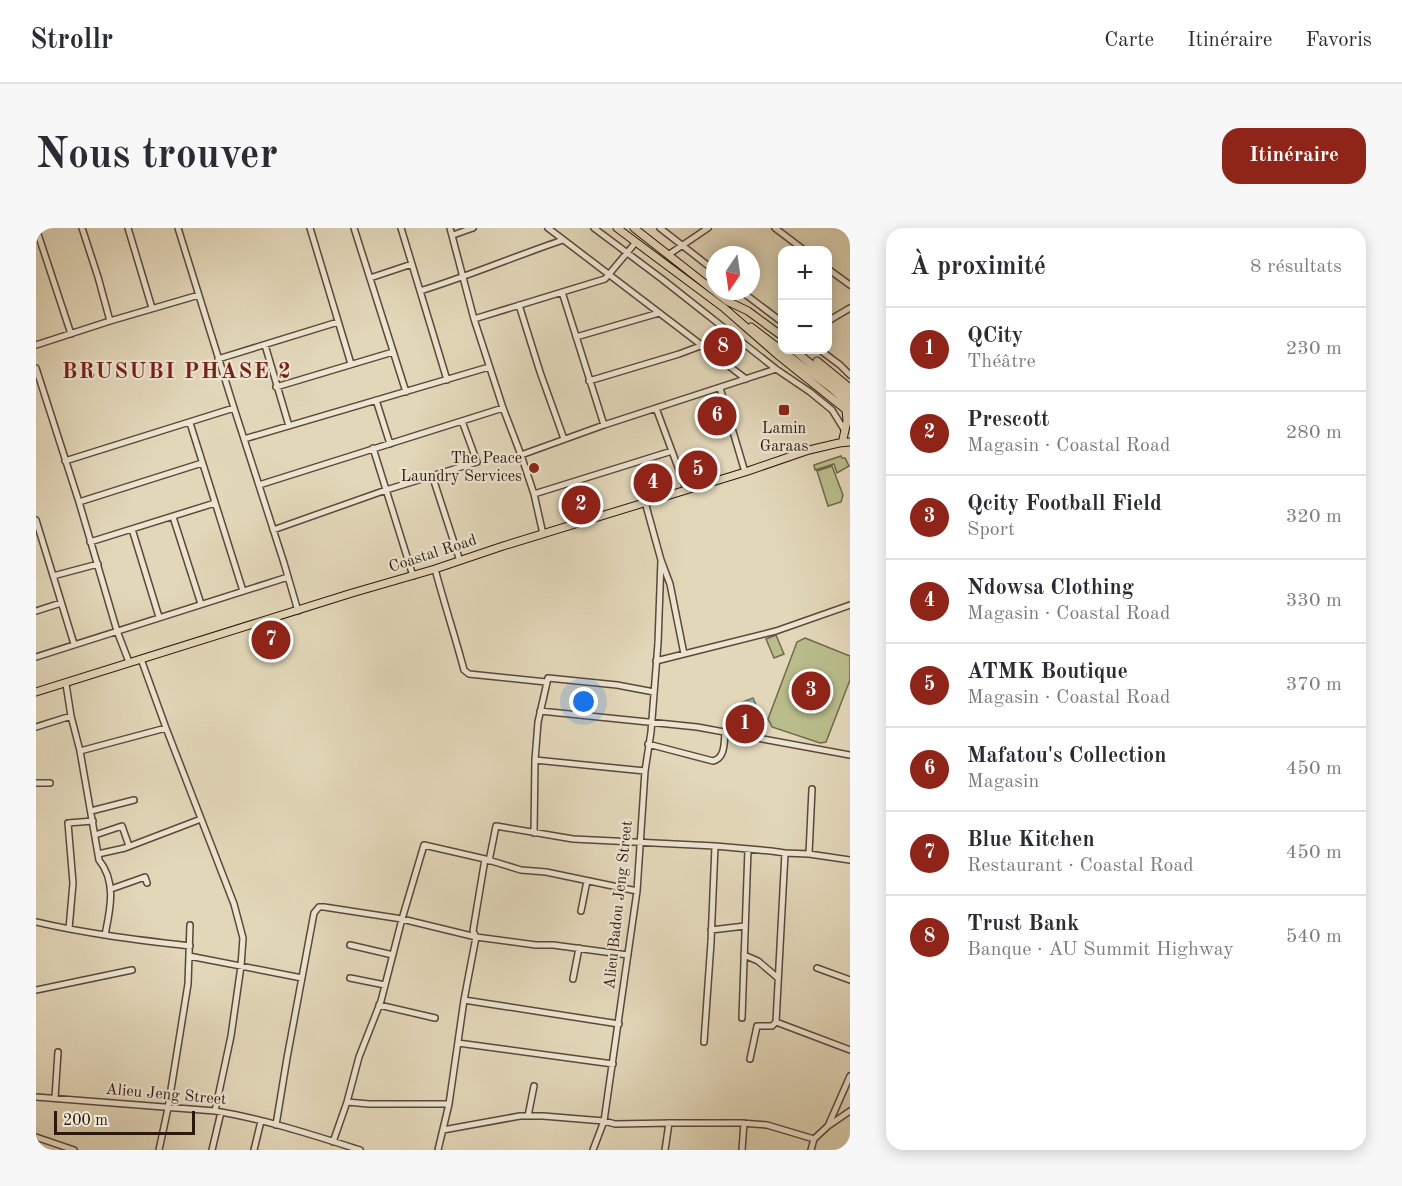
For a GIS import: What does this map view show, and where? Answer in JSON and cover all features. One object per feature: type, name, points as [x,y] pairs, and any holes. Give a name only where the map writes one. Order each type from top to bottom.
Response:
[{"type":"main road","points":[[617,228],[778,338]]},
{"type":"main road","points":[[634,228],[726,304],[779,356],[849,409],[845,438]]},
{"type":"main road","points":[[726,304],[748,310],[778,332]]},
{"type":"main road","points":[[799,354],[850,396]]},
{"type":"main road","points":[[806,354],[850,388]]},
{"type":"main road","name":"Coastal Road","points":[[36,692],[745,472],[845,438]]},
{"type":"street","points":[[36,228],[71,334]]},
{"type":"street","points":[[82,228],[110,321]]},
{"type":"street","points":[[128,228],[152,308]]},
{"type":"street","points":[[178,228],[298,610]]},
{"type":"street","points":[[310,228],[351,364]]},
{"type":"street","points":[[354,228],[406,392]]},
{"type":"street","points":[[401,228],[447,380]]},
{"type":"street","points":[[450,228],[474,319],[534,494],[543,534]]},
{"type":"street","points":[[453,235],[473,228]]},
{"type":"street","points":[[548,228],[746,379]]},
{"type":"street","points":[[594,228],[832,410],[845,438]]},
{"type":"street","points":[[660,228],[706,264]]},
{"type":"street","points":[[668,255],[708,228]]},
{"type":"street","points":[[775,228],[799,246]]},
{"type":"street","points":[[420,291],[563,240]]},
{"type":"street","points":[[474,319],[604,279],[636,242]]},
{"type":"street","points":[[370,278],[412,264]]},
{"type":"street","points":[[832,271],[850,285]]},
{"type":"street","points":[[562,292],[604,425]]},
{"type":"street","points":[[36,345],[200,295]]},
{"type":"street","points":[[753,300],[778,318]]},
{"type":"street","points":[[519,305],[564,439]]},
{"type":"street","points":[[832,319],[850,308]]},
{"type":"street","points":[[576,337],[659,313]]},
{"type":"street","points":[[218,358],[338,322]]},
{"type":"street","points":[[265,345],[289,426]]},
{"type":"street","points":[[590,381],[703,345]]},
{"type":"street","points":[[276,387],[393,352]]},
{"type":"street","points":[[825,354],[850,375]]},
{"type":"street","points":[[244,439],[489,367]]},
{"type":"street","points":[[36,368],[117,631],[129,662]]},
{"type":"street","points":[[521,455],[604,425],[776,369]]},
{"type":"street","points":[[720,388],[745,472]]},
{"type":"street","points":[[36,393],[43,391]]},
{"type":"street","points":[[376,400],[390,444]]},
{"type":"street","points":[[65,461],[234,408]]},
{"type":"street","points":[[259,485],[503,408]]},
{"type":"street","points":[[656,408],[686,489]]},
{"type":"street","points":[[273,530],[386,490],[477,462],[462,421]]},
{"type":"street","points":[[190,423],[243,591]]},
{"type":"street","points":[[373,448],[413,576]]},
{"type":"street","points":[[534,494],[672,451]]},
{"type":"street","points":[[79,502],[202,463]]},
{"type":"street","points":[[432,475],[460,561]]},
{"type":"street","points":[[645,502],[670,584],[684,654]]},
{"type":"street","points":[[90,542],[215,503]]},
{"type":"street","points":[[173,517],[201,604]]},
{"type":"street","points":[[36,520],[74,644]]},
{"type":"street","points":[[132,529],[159,618]]},
{"type":"street","name":"Alieu Badou Jeng Street","points":[[593,1150],[604,1121],[637,891],[645,771],[654,692],[661,560]]},
{"type":"street","points":[[53,576],[98,564]]},
{"type":"street","points":[[435,569],[464,670],[469,674],[546,682]]},
{"type":"street","points":[[36,657],[288,577]]},
{"type":"street","points":[[36,611],[61,603]]},
{"type":"street","points":[[656,661],[819,620],[850,605]]},
{"type":"street","points":[[141,658],[234,904],[243,939],[231,1036],[212,1150]]},
{"type":"street","points":[[534,833],[535,760],[540,711],[548,678],[617,685],[654,692]]},
{"type":"street","points":[[66,684],[99,860],[105,867],[111,886],[110,913],[105,935]]},
{"type":"street","points":[[540,711],[697,728],[850,755]]},
{"type":"street","points":[[36,727],[71,716]]},
{"type":"street","points":[[80,751],[166,728]]},
{"type":"street","points":[[648,744],[712,761],[722,756],[725,733]]},
{"type":"street","points":[[535,760],[645,771]]},
{"type":"street","points":[[36,783],[50,783]]},
{"type":"street","points":[[809,854],[812,789]]},
{"type":"street","points":[[91,812],[134,800]]},
{"type":"street","points":[[98,854],[129,846],[201,819]]},
{"type":"street","points":[[69,929],[73,883],[68,823],[93,821]]},
{"type":"street","points":[[95,835],[122,826],[129,846]]},
{"type":"street","points":[[438,1150],[449,1104],[476,937],[473,931],[496,826],[573,839],[715,846],[850,860]]},
{"type":"street","points":[[333,1142],[359,1057],[386,985],[402,919],[424,845],[521,870],[546,872],[637,891]]},
{"type":"street","points":[[704,1042],[715,846]]},
{"type":"street","points":[[742,1018],[748,849]]},
{"type":"street","points":[[750,1059],[757,1026],[772,1026],[776,1022],[785,853]]},
{"type":"street","points":[[111,889],[145,877],[147,883]]},
{"type":"street","points":[[580,911],[587,881]]},
{"type":"street","points":[[276,1125],[314,913],[319,907],[402,919],[476,937],[628,955]]},
{"type":"street","points":[[36,922],[105,935],[190,946]]},
{"type":"street","points":[[159,1150],[188,984],[190,925]]},
{"type":"street","points":[[711,930],[745,926]]},
{"type":"street","points":[[350,945],[393,955]]},
{"type":"street","points":[[573,979],[579,948]]},
{"type":"street","points":[[744,955],[758,961],[778,978]]},
{"type":"street","points":[[189,957],[302,978]]},
{"type":"street","points":[[818,968],[850,980]]},
{"type":"street","points":[[36,990],[132,970]]},
{"type":"street","points":[[350,978],[386,985]]},
{"type":"street","points":[[464,1000],[619,1024]]},
{"type":"street","points":[[379,1005],[435,1018]]},
{"type":"street","points":[[776,1022],[850,1050]]},
{"type":"street","points":[[458,1043],[613,1064]]},
{"type":"street","points":[[55,1098],[58,1052]]},
{"type":"street","points":[[828,1126],[850,1076]]},
{"type":"street","points":[[528,1116],[534,1086]]},
{"type":"street","name":"Alieu Jeng Street","points":[[36,1097],[237,1115],[333,1142],[342,1147],[360,1150]]},
{"type":"street","points":[[347,1102],[449,1104]]},
{"type":"street","points":[[811,1150],[814,1138],[850,1111]]},
{"type":"street","points":[[443,1130],[520,1116],[543,1116],[615,1124],[744,1123],[767,1125],[814,1138]]},
{"type":"street","points":[[254,1150],[261,1121]]},
{"type":"street","points":[[665,1150],[669,1123]]},
{"type":"street","points":[[742,1150],[744,1123]]},
{"type":"street","points":[[36,1137],[74,1150]]},
{"type":"green space","points":[[841,456],[845,458],[849,466],[837,473],[834,464],[815,470],[814,465]]},
{"type":"green space","points":[[832,466],[843,495],[841,502],[828,506],[817,471]]},
{"type":"green space","points":[[776,635],[784,654],[774,658],[766,639]]},
{"type":"green space","points":[[805,638],[850,656],[850,680],[826,742],[820,743],[772,727],[768,719],[797,642]]},
{"type":"water","points":[[753,698],[757,707],[742,714],[738,704]]},
{"type":"place","name":"Trust Bank","points":[[723,347]]},
{"type":"place","name":"Lamin Garaas","points":[[784,410]]},
{"type":"place","name":"Mafatou's Collection","points":[[717,416]]},
{"type":"place","name":"The Peace Laundry Services","points":[[534,468]]},
{"type":"place","name":"ATMK Boutique","points":[[698,470]]},
{"type":"place","name":"Ndowsa Clothing","points":[[653,483]]},
{"type":"place","name":"Prescott","points":[[581,505]]},
{"type":"place","name":"Blue Kitchen","points":[[271,640]]},
{"type":"place","name":"Qcity Football Field","points":[[811,691]]},
{"type":"place","name":"QCity","points":[[745,724]]},
{"type":"district","name":"BRUSUBI PHASE 2","points":[[177,372]]}]
